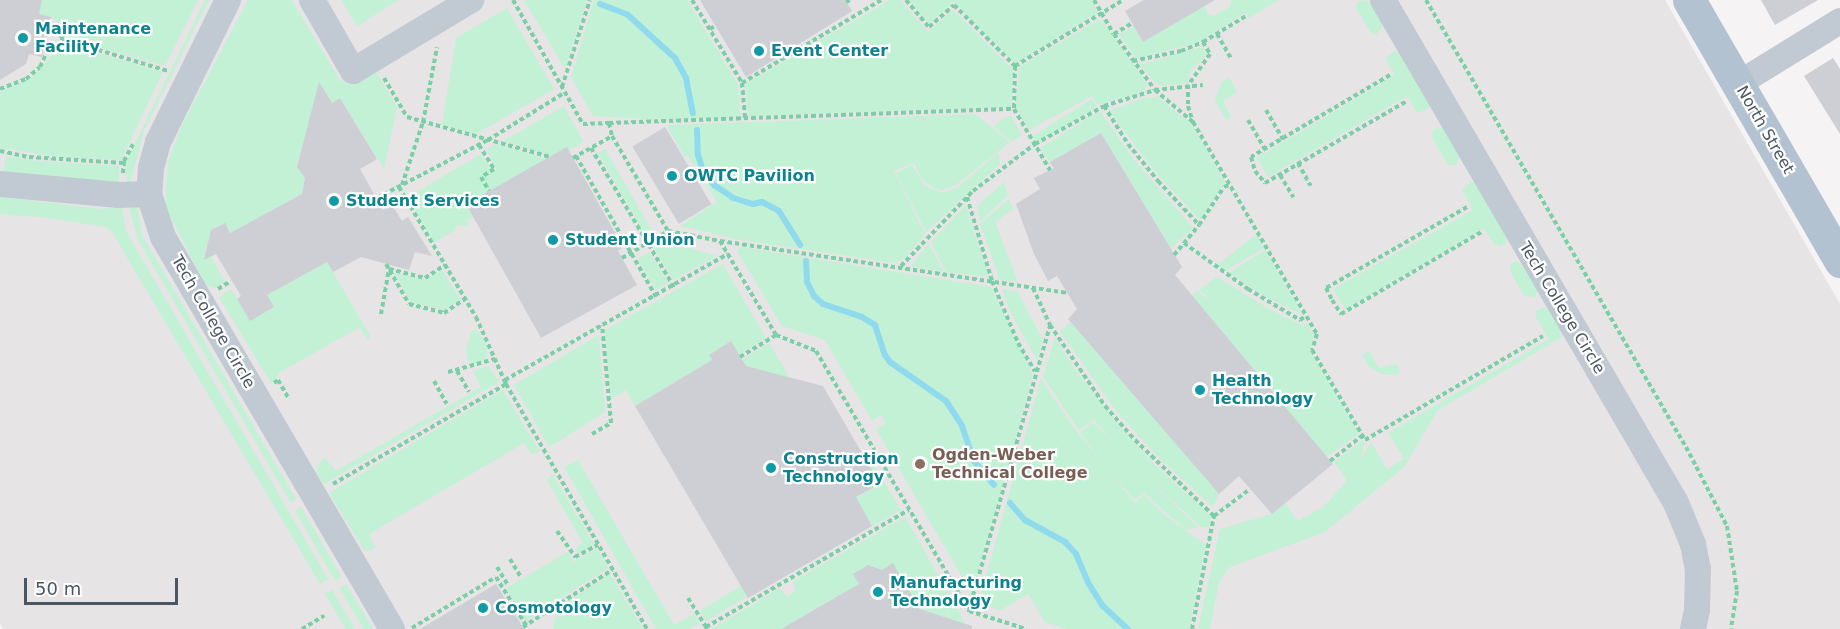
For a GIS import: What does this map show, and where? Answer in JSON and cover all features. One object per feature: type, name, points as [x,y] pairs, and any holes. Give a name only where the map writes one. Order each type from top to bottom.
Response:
[{"type":"main road","name":"North Street","points":[[1689,0],[1837,248]]},
{"type":"street","name":"Tech College Circle","points":[[228,0],[158,142],[151,168],[149,194],[163,237],[402,628]]},
{"type":"street","points":[[312,0],[353,71],[471,0]]},
{"type":"street","name":"Tech College Circle","points":[[1383,0],[1676,503],[1693,544],[1698,569],[1698,610],[1693,629]]},
{"type":"street","points":[[1738,84],[1840,21]]},
{"type":"street","points":[[0,184],[118,195],[149,194]]},
{"type":"path","points":[[513,0],[583,124],[1014,109]]},
{"type":"path","points":[[562,87],[590,0]]},
{"type":"path","points":[[693,0],[742,83],[745,118]]},
{"type":"path","points":[[742,83],[881,0]]},
{"type":"path","points":[[906,0],[929,27],[954,5],[1015,66],[1014,109],[1050,170]]},
{"type":"path","points":[[1094,0],[1132,61],[1155,90],[1193,122]]},
{"type":"path","points":[[1015,66],[1123,0]]},
{"type":"path","points":[[1426,0],[1686,447],[1727,526],[1737,591],[1731,629]]},
{"type":"path","points":[[1132,61],[1181,51],[1203,42],[1246,16]]},
{"type":"path","points":[[443,17],[423,122],[400,187],[466,298],[505,382],[647,629]]},
{"type":"path","points":[[0,89],[17,84],[34,73],[47,52],[58,47],[62,39],[58,26],[50,23]]},
{"type":"path","points":[[1114,34],[1132,23]]},
{"type":"path","points":[[710,29],[715,26]]},
{"type":"path","points":[[1217,33],[1231,58]]},
{"type":"path","points":[[62,39],[168,71]]},
{"type":"path","points":[[1203,42],[1210,54],[1188,85],[1188,106],[1193,122],[1317,334],[1312,350],[1365,440],[1544,336]]},
{"type":"path","points":[[381,73],[407,117],[550,157]]},
{"type":"path","points":[[1389,75],[1251,158],[1255,171],[1265,183],[1407,101]]},
{"type":"path","points":[[900,267],[967,196],[1035,144],[1104,106],[1155,90],[1203,85]]},
{"type":"path","points":[[377,198],[488,140],[565,93]]},
{"type":"path","points":[[1104,106],[1150,172],[1199,225]]},
{"type":"path","points":[[1266,110],[1283,139]]},
{"type":"path","points":[[1248,120],[1265,149]]},
{"type":"path","points":[[609,123],[612,136],[668,231]]},
{"type":"path","points":[[612,136],[574,157],[656,297]]},
{"type":"path","points":[[479,145],[494,169],[481,177],[489,191]]},
{"type":"path","points":[[591,148],[674,287]]},
{"type":"path","points":[[0,151],[29,158],[124,163]]},
{"type":"path","points":[[1298,163],[1311,186]]},
{"type":"path","points":[[1280,175],[1293,197]]},
{"type":"path","points":[[1174,255],[1199,225],[1224,187],[1229,184]]},
{"type":"path","points":[[967,196],[992,281],[1018,343],[1035,371]]},
{"type":"path","points":[[1467,207],[1326,288],[1341,314],[1484,231]]},
{"type":"path","points":[[622,258],[668,231],[720,241],[1067,293]]},
{"type":"path","points":[[720,241],[776,335],[816,351],[969,611],[1026,629]]},
{"type":"path","points":[[1184,243],[1248,289],[1300,320],[1306,316]]},
{"type":"path","points":[[327,487],[602,325],[674,287],[728,254]]},
{"type":"path","points":[[386,264],[409,304],[444,312],[466,298]]},
{"type":"path","points":[[389,269],[425,278],[445,264]]},
{"type":"path","points":[[381,314],[389,269]]},
{"type":"path","points":[[1033,287],[1050,325],[1105,406],[1151,457],[1214,516]]},
{"type":"path","points":[[592,434],[611,423],[602,325]]},
{"type":"path","points":[[969,611],[1035,371],[1050,325]]},
{"type":"path","points":[[740,357],[776,335]]},
{"type":"path","points":[[448,372],[495,359]]},
{"type":"path","points":[[457,371],[470,392]]},
{"type":"path","points":[[434,381],[447,404]]},
{"type":"path","points":[[1330,461],[1363,435]]},
{"type":"path","points":[[1192,629],[1214,516],[1250,489]]},
{"type":"path","points":[[688,598],[707,628],[909,510]]},
{"type":"path","points":[[557,531],[575,557],[598,545]]},
{"type":"path","points":[[510,559],[521,577]]},
{"type":"path","points":[[498,567],[508,585]]},
{"type":"path","points":[[402,628],[496,577],[524,626],[612,570]]},
{"type":"path","points":[[302,629],[310,627],[324,616]]},
{"type":"shaded area","name":"Ogden-Weber Technical College","points":[[0,0],[1665,0],[1840,304],[1840,629],[3,629],[0,623]]},
{"type":"green space","points":[[39,0],[198,0],[165,66],[68,39],[63,27],[51,17],[39,14]]},
{"type":"green space","points":[[205,0],[209,0],[144,131],[130,183],[127,183],[126,162]]},
{"type":"green space","points":[[248,0],[292,0],[341,82],[372,64],[397,107],[384,169],[340,98],[332,103],[319,83],[297,167],[305,175],[302,194],[230,233],[224,223],[211,230],[207,249],[225,282],[214,288],[205,284],[165,207],[168,162],[181,127]]},
{"type":"green space","points":[[341,0],[398,0],[357,26]]},
{"type":"green space","points":[[524,0],[587,0],[565,69]]},
{"type":"green space","points":[[594,0],[687,0],[739,86],[740,117],[668,120],[593,116],[571,77]]},
{"type":"green space","points":[[890,0],[900,0],[928,32],[953,10],[1013,70],[1011,107],[748,116],[745,84]]},
{"type":"green space","points":[[908,0],[1091,0],[1098,12],[1015,64],[954,2],[929,24]]},
{"type":"green space","points":[[1231,0],[1278,0],[1249,18],[1246,12],[1199,42],[1136,59],[1119,34],[1134,27],[1143,42],[1204,6],[1208,14],[1214,16],[1231,6]]},
{"type":"green space","points":[[1364,0],[1372,3],[1384,24],[1377,34],[1372,34],[1356,8],[1357,2]]},
{"type":"green space","points":[[507,8],[554,89],[476,134],[442,125],[456,38]]},
{"type":"green space","points":[[1098,20],[1104,23],[1147,84],[1144,91],[1098,105],[1092,96],[1029,130],[1016,108],[1019,67]]},
{"type":"green space","points":[[66,44],[163,72],[121,160],[59,157],[0,148],[0,92],[32,78],[52,55],[61,51]]},
{"type":"green space","points":[[1202,47],[1207,55],[1191,70],[1187,83],[1164,86],[1157,84],[1140,65]]},
{"type":"green space","points":[[1395,51],[1402,54],[1430,104],[1428,109],[1417,113],[1407,96],[1268,177],[1257,158],[1395,75],[1385,58]]},
{"type":"green space","points":[[1229,77],[1237,92],[1223,101],[1231,117],[1226,120],[1215,101],[1221,83]]},
{"type":"green space","points":[[1158,97],[1192,125],[1225,182],[1200,220],[1157,174],[1109,111],[1143,98]]},
{"type":"green space","points":[[1092,99],[1097,107],[1037,144],[1033,136]]},
{"type":"green space","points":[[564,106],[584,142],[569,150],[567,147],[552,156],[503,141]]},
{"type":"green space","points":[[1100,111],[1135,161],[1193,228],[1171,248],[1101,133],[1050,162],[1040,148]]},
{"type":"green space","points":[[975,114],[1010,142],[956,185],[942,190],[935,189],[922,180],[914,163],[894,171],[925,234],[906,257],[895,263],[741,240],[680,226],[717,202],[690,158],[685,157],[667,127],[669,125]]},
{"type":"green space","points":[[1010,115],[1022,135],[1012,142],[993,126]]},
{"type":"green space","points":[[1437,128],[1443,128],[1460,155],[1456,165],[1448,165],[1432,138],[1432,132]]},
{"type":"green space","points":[[496,144],[547,159],[466,204],[473,217],[466,221],[470,226],[456,225],[455,230],[434,243],[408,197],[481,154],[493,172],[497,169],[486,150]]},
{"type":"green space","points":[[605,149],[654,235],[648,239],[598,153]]},
{"type":"green space","points":[[998,153],[1000,164],[926,232],[896,173],[912,165],[924,185],[942,193],[958,187]]},
{"type":"green space","points":[[6,156],[39,161],[119,166],[119,183],[3,172]]},
{"type":"green space","points":[[1004,182],[1008,195],[980,222],[977,206]]},
{"type":"green space","points":[[1470,182],[1475,182],[1507,237],[1506,243],[1500,246],[1494,244],[1484,228],[1345,309],[1333,289],[1473,210],[1462,190]]},
{"type":"green space","points":[[0,197],[101,209],[122,207],[126,231],[328,579],[320,584],[112,232],[105,227],[41,217],[0,214]]},
{"type":"green space","points":[[1009,199],[1013,209],[995,222],[1018,282],[1000,280],[980,224]]},
{"type":"green space","points":[[137,204],[142,235],[296,499],[291,503],[137,238],[129,206]]},
{"type":"green space","points":[[966,205],[989,277],[946,272],[931,242]]},
{"type":"green space","points":[[1256,235],[1264,248],[1225,271],[1217,265]]},
{"type":"green space","points":[[665,241],[717,256],[673,280],[654,248]]},
{"type":"green space","points":[[929,244],[944,272],[911,266]]},
{"type":"green space","points":[[740,247],[991,287],[1033,375],[972,594],[876,429],[886,423],[881,415],[872,421],[825,340],[782,326],[737,251]]},
{"type":"green space","points":[[1265,250],[1303,315],[1263,295],[1229,273]]},
{"type":"green space","points":[[649,252],[668,283],[656,290],[637,259]]},
{"type":"green space","points":[[327,262],[371,337],[367,340],[360,327],[277,374],[277,378],[271,383],[219,297],[231,289],[250,320],[274,307],[267,295]]},
{"type":"green space","points":[[1518,262],[1526,269],[1536,287],[1538,292],[1534,297],[1524,296],[1510,271],[1511,263]]},
{"type":"green space","points":[[723,264],[766,338],[739,355],[709,355],[713,363],[703,370],[700,367],[635,406],[626,390],[611,399],[605,330]]},
{"type":"green space","points":[[442,270],[461,300],[444,310],[411,302],[394,273],[426,280]]},
{"type":"green space","points":[[1217,277],[1269,309],[1302,325],[1307,323],[1314,335],[1310,351],[1346,411],[1340,407],[1347,413],[1359,434],[1326,457],[1192,295],[1197,291],[1214,304],[1199,290]]},
{"type":"green space","points":[[1002,289],[1017,291],[1043,340],[1037,361],[1009,309]]},
{"type":"green space","points":[[1541,308],[1550,308],[1563,329],[1560,333],[1562,337],[1438,410],[1404,467],[1325,532],[1230,567],[1219,582],[1210,629],[1198,629],[1220,529],[1272,514],[1285,503],[1298,521],[1323,507],[1347,481],[1334,462],[1363,440],[1365,443],[1360,460],[1371,442],[1387,469],[1404,459],[1388,433],[1549,339],[1536,317],[1536,311]]},
{"type":"green space","points":[[1071,322],[1219,494],[1213,507],[1158,457],[1116,411],[1060,331]]},
{"type":"green space","points":[[477,330],[487,346],[486,360],[473,364],[468,361],[466,350],[471,331]]},
{"type":"green space","points":[[599,335],[605,412],[549,447],[514,385]]},
{"type":"green space","points":[[1055,338],[1076,371],[1119,425],[1154,464],[1211,516],[1209,527],[1201,527],[1141,473],[1198,527],[1186,530],[1144,493],[1135,500],[1107,469],[1080,433],[1093,422],[1115,445],[1094,420],[1079,430],[1043,377]]},
{"type":"green space","points":[[769,343],[790,378],[746,366],[742,360]]},
{"type":"green space","points":[[1369,351],[1379,368],[1396,364],[1400,370],[1398,374],[1384,375],[1369,367],[1362,355]]},
{"type":"green space","points":[[488,366],[499,382],[324,484],[318,475],[317,467],[322,460],[325,458],[336,471],[481,387],[473,371]]},
{"type":"green space","points":[[1041,379],[1073,427],[1135,503],[1144,495],[1167,517],[1206,545],[1189,629],[1066,629],[1045,622],[1028,594],[1001,610],[984,606],[980,597]]},
{"type":"green space","points":[[503,390],[540,452],[532,454],[524,443],[369,534],[375,548],[371,551],[364,550],[329,493]]},
{"type":"green space","points":[[865,450],[901,510],[872,526],[856,498],[880,484],[861,452]]},
{"type":"green space","points":[[578,460],[674,625],[694,614],[699,623],[690,629],[656,629],[564,467]]},
{"type":"green space","points":[[552,474],[594,544],[578,554],[575,549],[583,543],[547,480]]},
{"type":"green space","points":[[301,507],[342,577],[335,581],[295,511]]},
{"type":"green space","points":[[905,517],[966,624],[918,608],[893,564],[781,629],[712,629],[780,588],[787,597],[796,590],[792,582]]},
{"type":"green space","points":[[597,548],[608,568],[525,621],[506,588],[568,552],[574,562]]},
{"type":"green space","points":[[610,574],[643,629],[553,629],[558,608]]},
{"type":"green space","points":[[346,584],[373,629],[364,629],[339,588]]},
{"type":"green space","points":[[741,586],[747,596],[706,621],[700,611]]},
{"type":"green space","points":[[332,590],[355,629],[346,629],[325,594]]},
{"type":"building","name":"Maintenance Facility","points":[[0,0],[42,0],[39,14],[51,17],[42,57],[29,54],[26,64],[0,80]]},
{"type":"building","name":"Event Center","points":[[700,0],[845,0],[852,11],[746,77]]},
{"type":"building","points":[[1144,0],[1215,0],[1143,42],[1125,11]]},
{"type":"building","points":[[1761,0],[1818,0],[1775,25]]},
{"type":"building","points":[[1833,58],[1840,69],[1840,134],[1804,76]]},
{"type":"building","name":"Student Services","points":[[319,82],[332,103],[340,98],[377,159],[360,169],[383,210],[392,205],[402,221],[408,217],[432,256],[415,252],[409,270],[361,257],[333,272],[327,262],[267,295],[274,307],[250,321],[237,299],[241,296],[216,254],[204,260],[211,230],[225,223],[230,233],[302,194],[305,178],[297,167]]},
{"type":"building","name":"OWTC Pavilion","points":[[665,127],[711,204],[679,224],[632,147]]},
{"type":"building","name":"Health Technology","points":[[1101,133],[1182,267],[1175,275],[1333,464],[1272,514],[1239,476],[1219,494],[1068,319],[1077,309],[1057,276],[1048,281],[1034,254],[1016,204],[1040,189],[1034,178],[1054,168],[1050,162]]},
{"type":"building","name":"Student Union","points":[[567,147],[623,247],[618,251],[637,285],[541,338],[466,204]]},
{"type":"building","name":"Construction Technology","points":[[731,341],[746,366],[823,386],[880,484],[856,497],[872,526],[748,598],[635,406],[712,360],[709,355]]},
{"type":"building","name":"Manufacturing Technology","points":[[893,563],[920,609],[972,626],[972,629],[781,629],[859,584],[853,574],[868,565],[882,570]]},
{"type":"building","name":"Cosmotology","points":[[496,584],[524,629],[420,629]]},
{"type":"waterway","points":[[600,4],[628,15],[675,58],[686,78],[693,113]]},
{"type":"waterway","points":[[697,130],[698,155],[704,173],[714,185],[733,198],[753,204],[762,202],[779,211],[800,245]]},
{"type":"waterway","points":[[806,261],[807,282],[814,296],[823,304],[862,317],[875,325],[885,355],[890,362],[946,401],[962,426],[974,461],[994,485]]},
{"type":"waterway","points":[[1010,503],[1025,520],[1065,542],[1076,554],[1089,584],[1103,606],[1128,629]]},
{"type":"place","name":"Maintenance Facility","points":[[23,38]]},
{"type":"place","name":"Event Center","points":[[759,51]]},
{"type":"place","name":"OWTC Pavilion","points":[[672,176]]},
{"type":"place","name":"Student Services","points":[[334,201]]},
{"type":"place","name":"Student Union","points":[[553,240]]},
{"type":"place","name":"Health Technology","points":[[1200,390]]},
{"type":"place","name":"Ogden-Weber Technical College","points":[[920,464]]},
{"type":"place","name":"Construction Technology","points":[[771,468]]},
{"type":"place","name":"Manufacturing Technology","points":[[878,592]]},
{"type":"place","name":"Cosmotology","points":[[483,608]]}]
